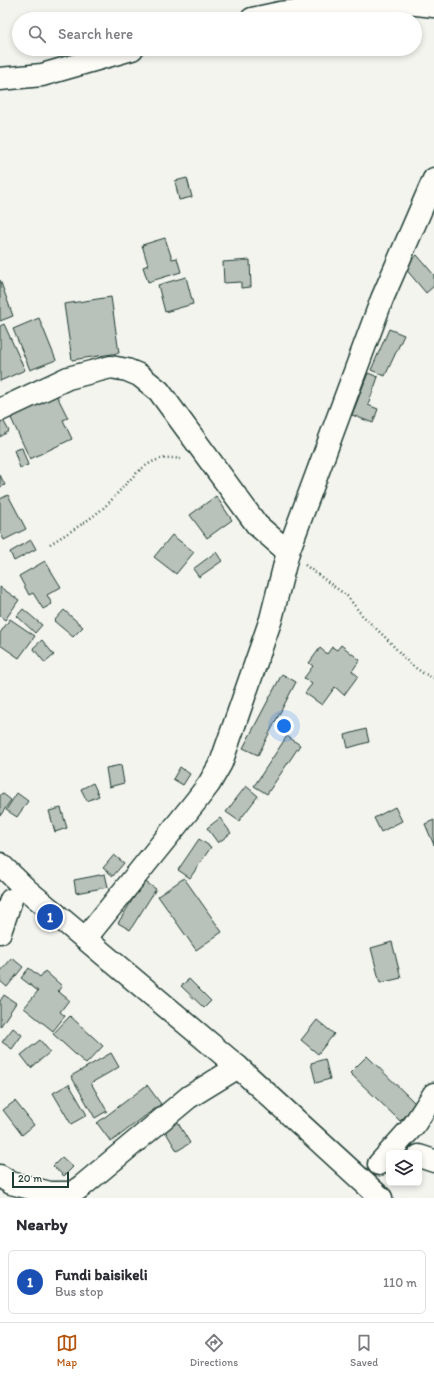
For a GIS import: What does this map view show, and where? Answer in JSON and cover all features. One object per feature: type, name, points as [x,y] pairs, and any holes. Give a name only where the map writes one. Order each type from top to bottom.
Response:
[{"type":"street","points":[[289,12],[391,1],[434,6]]},
{"type":"street","points":[[0,79],[42,74],[107,56]]},
{"type":"street","points":[[85,939],[196,801],[222,763],[270,619],[288,552],[382,299],[434,179]]},
{"type":"street","points":[[0,410],[68,378],[112,367],[127,370],[139,375],[160,391],[257,525],[288,552]]},
{"type":"street","points":[[0,864],[13,899],[85,939],[238,1067],[381,1198]]},
{"type":"street","points":[[0,932],[13,899]]},
{"type":"street","points":[[0,1176],[11,1183],[50,1193],[72,1193],[189,1097],[238,1067]]},
{"type":"street","points":[[351,1172],[384,1162],[414,1125],[434,1094]]},
{"type":"street","points":[[422,1157],[434,1161]]},
{"type":"path","points":[[50,544],[78,528],[102,509],[142,468],[151,462],[165,458],[176,458],[218,470]]},
{"type":"path","points":[[288,552],[347,596],[362,615],[410,664],[422,673],[434,678]]},
{"type":"building","points":[[187,178],[192,197],[179,200],[175,181]]},
{"type":"building","points":[[165,238],[172,259],[177,258],[181,272],[148,282],[143,267],[148,265],[142,245]]},
{"type":"building","points":[[417,255],[434,275],[434,286],[426,293],[404,267]]},
{"type":"building","points":[[250,260],[251,287],[241,288],[241,282],[224,283],[223,262]]},
{"type":"building","points":[[186,277],[193,304],[165,312],[158,285]]},
{"type":"building","points":[[0,280],[13,316],[0,321]]},
{"type":"building","points":[[111,297],[119,353],[72,360],[64,304]]},
{"type":"building","points":[[39,318],[56,360],[30,370],[13,329]]},
{"type":"building","points":[[4,324],[25,370],[0,381],[0,326]]},
{"type":"building","points":[[389,329],[404,335],[385,376],[371,370]]},
{"type":"building","points":[[368,373],[378,377],[368,405],[378,409],[373,423],[352,415]]},
{"type":"building","points":[[56,394],[68,418],[63,420],[72,439],[30,459],[10,416]]},
{"type":"building","points":[[3,420],[9,431],[0,437],[0,422]]},
{"type":"building","points":[[22,448],[28,465],[20,468],[14,450]]},
{"type":"building","points":[[0,475],[5,485],[0,487]]},
{"type":"building","points":[[8,495],[26,529],[4,540],[0,532],[0,499]]},
{"type":"building","points":[[216,496],[232,520],[207,538],[190,515]]},
{"type":"building","points":[[172,535],[194,552],[176,574],[154,557]]},
{"type":"building","points":[[31,540],[36,549],[14,561],[10,552]]},
{"type":"building","points":[[216,552],[222,561],[199,577],[193,569]]},
{"type":"building","points":[[45,561],[61,587],[47,595],[52,604],[43,609],[33,593],[29,595],[19,576]]},
{"type":"building","points":[[0,587],[19,600],[5,620],[0,616]]},
{"type":"building","points":[[23,609],[42,625],[35,633],[17,616]]},
{"type":"building","points":[[64,610],[83,627],[73,637],[54,621]]},
{"type":"building","points":[[10,619],[35,636],[19,658],[0,645],[0,633]]},
{"type":"building","points":[[42,640],[54,655],[45,663],[33,648]]},
{"type":"building","points":[[341,645],[360,660],[352,671],[358,676],[344,695],[335,687],[322,705],[305,693],[312,684],[304,678],[313,666],[309,663],[320,648],[327,654],[332,647],[337,650]]},
{"type":"building","points":[[282,674],[296,682],[258,755],[243,748]]},
{"type":"building","points":[[366,729],[369,742],[348,748],[345,735]]},
{"type":"building","points":[[287,736],[300,745],[267,794],[254,786]]},
{"type":"building","points":[[121,765],[124,783],[109,787],[106,768]]},
{"type":"building","points":[[180,767],[190,774],[183,785],[173,779]]},
{"type":"building","points":[[93,783],[99,796],[87,801],[81,789]]},
{"type":"building","points":[[246,786],[258,796],[239,821],[226,812]]},
{"type":"building","points":[[2,793],[11,800],[0,816],[0,796]]},
{"type":"building","points":[[17,793],[28,801],[17,817],[6,810]]},
{"type":"building","points":[[395,807],[402,821],[381,832],[374,818]]},
{"type":"building","points":[[61,808],[67,828],[55,832],[49,811]]},
{"type":"building","points":[[220,818],[231,833],[218,843],[207,828]]},
{"type":"building","points":[[434,820],[434,845],[425,824]]},
{"type":"building","points":[[199,839],[211,847],[190,878],[178,870]]},
{"type":"building","points":[[114,855],[124,863],[113,876],[103,868]]},
{"type":"building","points":[[105,874],[108,887],[76,893],[74,880]]},
{"type":"building","points":[[184,878],[222,932],[196,950],[158,896]]},
{"type":"building","points":[[144,881],[156,889],[130,930],[118,923]]},
{"type":"building","points":[[392,942],[401,978],[380,983],[371,948]]},
{"type":"building","points":[[12,958],[23,967],[7,987],[0,981],[0,972]]},
{"type":"building","points":[[29,968],[40,977],[45,971],[62,986],[58,991],[69,1000],[60,1012],[65,1016],[53,1031],[24,1008],[38,991],[21,978]]},
{"type":"building","points":[[189,979],[211,1001],[204,1008],[181,986]]},
{"type":"building","points":[[4,995],[16,1003],[0,1027],[0,1001]]},
{"type":"building","points":[[70,1016],[103,1046],[86,1064],[53,1034]]},
{"type":"building","points":[[317,1020],[334,1034],[318,1054],[301,1040]]},
{"type":"building","points":[[13,1028],[22,1035],[12,1049],[2,1042]]},
{"type":"building","points":[[40,1040],[50,1052],[31,1068],[21,1055]]},
{"type":"building","points":[[111,1053],[119,1067],[91,1083],[107,1111],[95,1118],[71,1076]]},
{"type":"building","points":[[367,1056],[417,1105],[400,1121],[350,1073]]},
{"type":"building","points":[[325,1059],[330,1079],[316,1083],[311,1063]]},
{"type":"building","points":[[69,1084],[87,1115],[71,1124],[53,1093]]},
{"type":"building","points":[[147,1085],[161,1104],[111,1142],[97,1123]]},
{"type":"building","points":[[15,1101],[34,1125],[22,1135],[3,1110]]},
{"type":"building","points":[[175,1118],[190,1143],[177,1151],[162,1126]]},
{"type":"building","points":[[62,1157],[73,1167],[64,1176],[53,1166]]},
{"type":"place","name":"Fundi baisikeli","points":[[50,917]]}]
